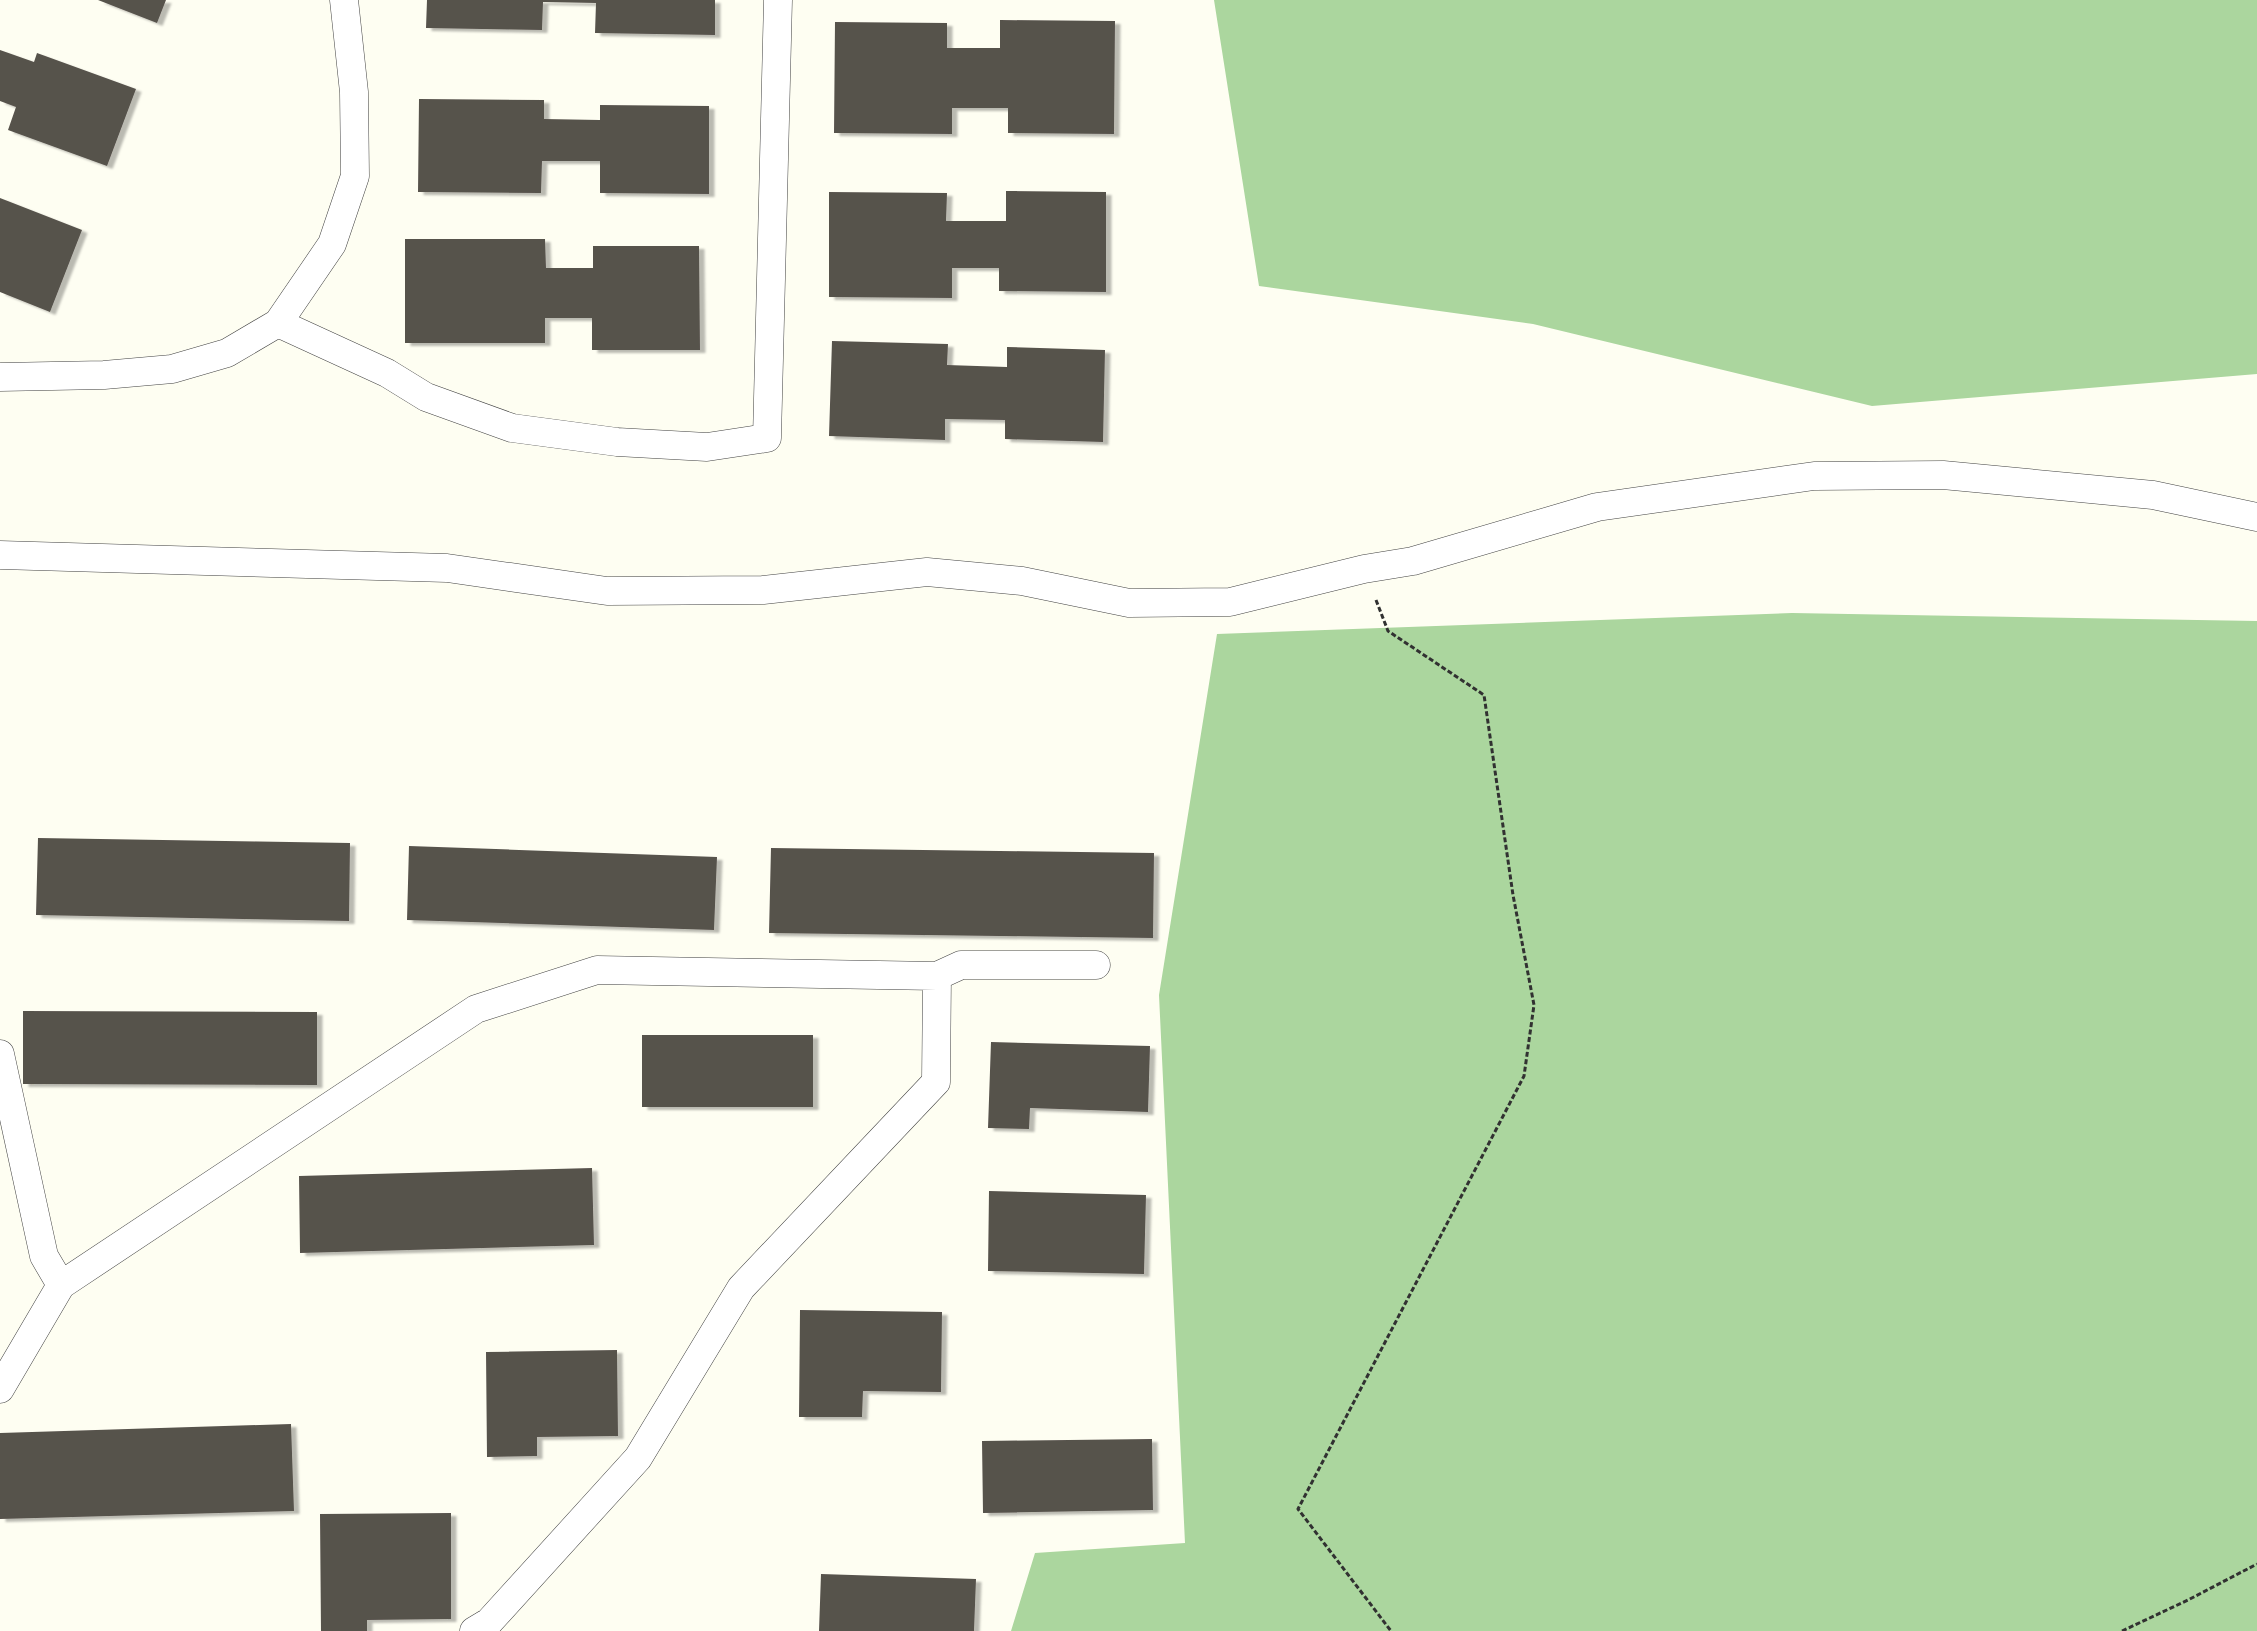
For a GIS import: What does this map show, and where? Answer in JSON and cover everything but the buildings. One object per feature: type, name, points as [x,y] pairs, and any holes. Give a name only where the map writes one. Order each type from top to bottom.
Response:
[{"type":"street","points":[[0,377],[104,374],[172,369],[227,353],[278,323],[332,244],[355,176],[354,92],[344,0]]},
{"type":"street","points":[[278,323],[387,372],[426,397],[512,428],[617,442],[707,447],[767,438],[778,0]]},
{"type":"street","points":[[0,555],[447,568],[606,591],[763,590],[927,572],[1022,582],[1129,603],[1230,602],[1364,568],[1413,561],[1597,507],[1814,476],[1943,475],[2144,494],[2257,517]]},
{"type":"street","points":[[0,1389],[61,1285],[476,1009],[597,970],[938,976],[961,965],[1096,965]]},
{"type":"street","points":[[474,1631],[489,1622],[638,1458],[741,1288],[936,1082],[938,976]]},
{"type":"street","points":[[0,1054],[44,1256],[61,1285]]},
{"type":"path","points":[[1364,568],[1388,631],[1484,695],[1513,895],[1534,1005],[1524,1076],[1298,1509],[1391,1631]]},
{"type":"path","points":[[2122,1631],[2188,1600],[2257,1564]]},
{"type":"green space","points":[[1214,0],[2257,0],[2257,374],[1872,406],[1533,324],[1259,286]]},
{"type":"green space","points":[[1792,613],[2257,621],[2257,1631],[1011,1631],[1035,1553],[1185,1543],[1159,995],[1217,634]]}]
